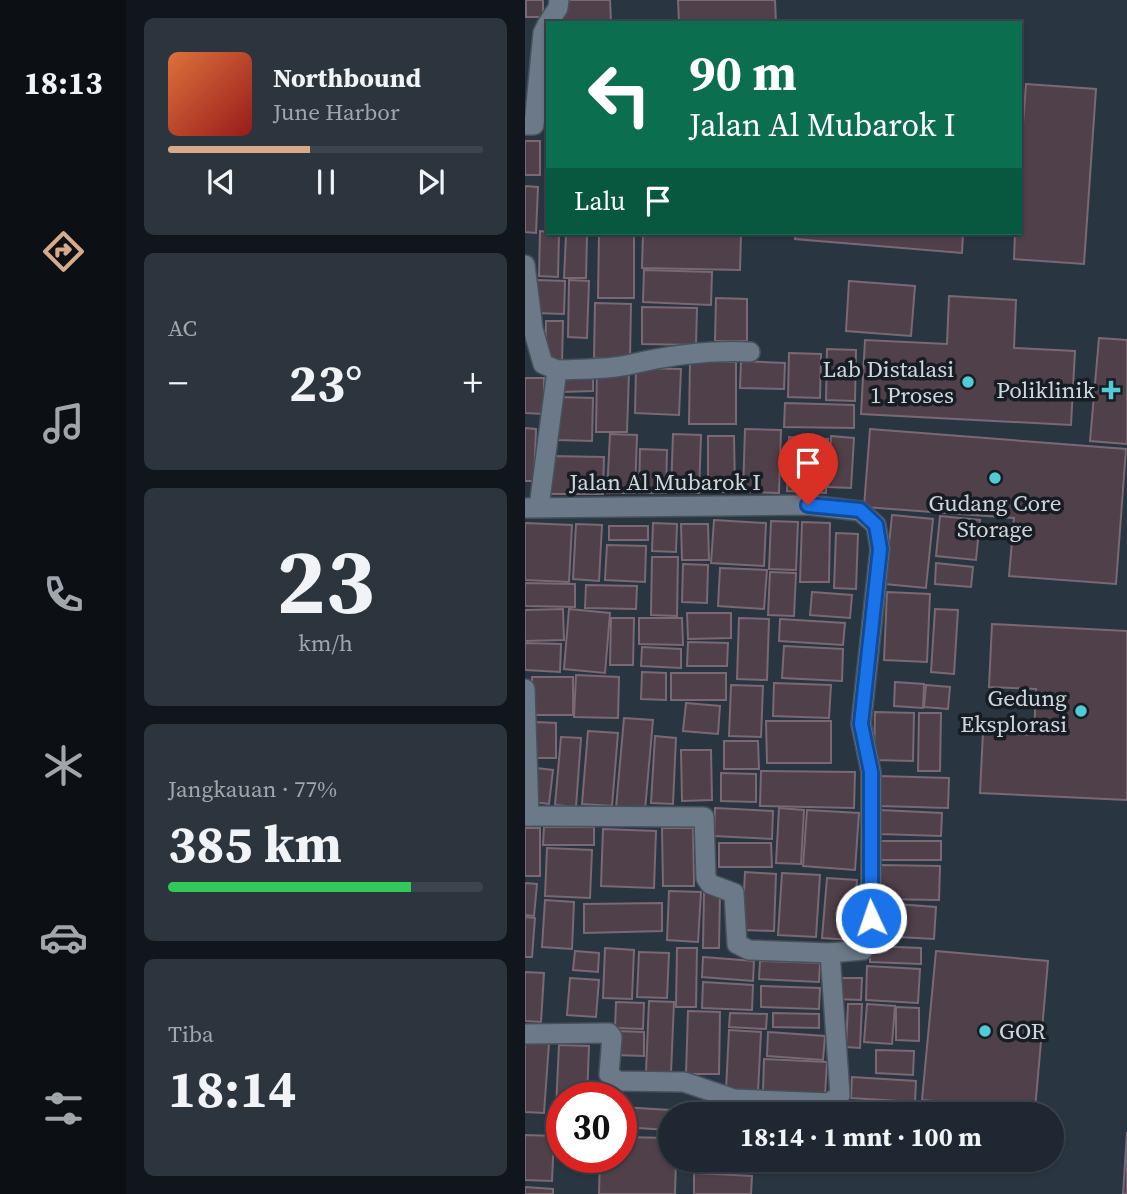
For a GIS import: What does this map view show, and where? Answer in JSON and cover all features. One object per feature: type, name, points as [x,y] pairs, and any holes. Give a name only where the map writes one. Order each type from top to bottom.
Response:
[{"type":"street","points":[[549,21],[558,8],[559,0]]},
{"type":"street","points":[[536,129],[543,33],[546,27]]},
{"type":"street","points":[[525,265],[533,329],[543,364],[557,370],[612,367],[716,351],[750,352]]},
{"type":"street","points":[[532,507],[557,370]]},
{"type":"street","name":"Jalan Al Mubarok I","points":[[532,507],[808,505],[860,510],[876,525],[880,549],[861,724],[871,772],[871,936],[863,950],[829,953]]},
{"type":"street","points":[[525,689],[527,816],[704,817],[706,878],[710,884],[734,892],[737,944],[749,950],[829,953],[840,1095],[829,1103],[734,1099],[684,1082],[617,1081],[609,1074],[609,1033],[525,1034]]},
{"type":"building","points":[[526,0],[543,0],[543,17],[526,17]]},
{"type":"building","points":[[561,0],[610,0],[611,21],[561,21]]},
{"type":"building","points":[[678,0],[775,0],[776,21],[679,21]]},
{"type":"building","points":[[1026,84],[1096,89],[1084,264],[1014,259],[1015,235],[1022,235],[1022,137]]},
{"type":"building","points":[[525,141],[540,141],[540,175],[525,175]]},
{"type":"building","points":[[525,186],[538,187],[536,233],[525,232]]},
{"type":"building","points":[[540,231],[546,232],[546,235],[559,235],[558,277],[539,276]]},
{"type":"building","points":[[566,235],[587,236],[586,278],[564,278]]},
{"type":"building","points":[[599,235],[634,235],[634,298],[598,298]]},
{"type":"building","points":[[643,235],[741,235],[740,270],[642,268]]},
{"type":"building","points":[[796,235],[963,235],[962,253],[795,239]]},
{"type":"building","points":[[644,270],[712,272],[711,305],[643,302]]},
{"type":"building","points":[[537,280],[565,281],[564,314],[536,313]]},
{"type":"building","points":[[569,280],[589,281],[587,338],[568,337]]},
{"type":"building","points":[[849,281],[915,286],[911,336],[846,331]]},
{"type":"building","name":"Lab Distalasi 1 Proses","points":[[949,296],[1016,300],[1014,348],[1075,351],[1071,425],[861,414],[865,340],[947,344]]},
{"type":"building","points":[[716,298],[747,299],[747,341],[715,341]]},
{"type":"building","points":[[595,303],[631,304],[630,359],[594,358]]},
{"type":"building","points":[[642,307],[697,308],[696,345],[642,344]]},
{"type":"building","points":[[546,321],[563,321],[562,364],[545,363]]},
{"type":"building","name":"Poliklinik","points":[[1099,338],[1127,340],[1127,444],[1090,441]]},
{"type":"building","points":[[827,349],[856,350],[855,401],[826,400]]},
{"type":"building","points":[[789,353],[821,354],[820,398],[788,397]]},
{"type":"building","points":[[690,361],[736,362],[736,424],[689,424]]},
{"type":"building","points":[[741,361],[785,363],[784,389],[740,388]]},
{"type":"building","points":[[636,368],[681,369],[679,415],[635,413]]},
{"type":"building","points":[[597,371],[629,372],[627,432],[596,432]]},
{"type":"building","points":[[561,377],[593,377],[593,391],[561,392]]},
{"type":"building","points":[[525,378],[544,378],[544,414],[525,413]]},
{"type":"building","points":[[559,397],[593,398],[592,441],[558,440]]},
{"type":"building","points":[[785,403],[854,405],[854,428],[784,427]]},
{"type":"building","points":[[525,428],[536,429],[534,481],[525,481]]},
{"type":"building","points":[[745,429],[781,430],[779,493],[743,492]]},
{"type":"building","name":"Gudang Core Storage","points":[[870,429],[1126,449],[1116,584],[1009,576],[1014,518],[864,507]]},
{"type":"building","points":[[610,434],[637,435],[635,493],[607,493]]},
{"type":"building","points":[[673,434],[701,435],[699,493],[671,492]]},
{"type":"building","points":[[708,436],[734,436],[735,492],[708,492]]},
{"type":"building","points":[[831,436],[854,438],[851,488],[828,487]]},
{"type":"building","points":[[789,437],[828,439],[826,493],[787,491]]},
{"type":"building","points":[[640,449],[667,450],[666,493],[639,493]]},
{"type":"building","points":[[550,456],[604,457],[603,494],[550,494]]},
{"type":"building","points":[[892,515],[933,519],[926,588],[885,584]]},
{"type":"building","points":[[940,516],[980,520],[976,560],[936,556]]},
{"type":"building","points":[[714,520],[766,523],[764,566],[711,563]]},
{"type":"building","points":[[771,521],[798,522],[796,570],[769,569]]},
{"type":"building","points":[[802,522],[830,523],[829,582],[800,582]]},
{"type":"building","points":[[525,523],[572,525],[569,582],[525,580]]},
{"type":"building","points":[[653,523],[677,524],[676,552],[652,551]]},
{"type":"building","points":[[576,524],[602,525],[599,581],[573,579]]},
{"type":"building","points":[[681,524],[708,524],[709,560],[682,560]]},
{"type":"building","points":[[609,526],[648,526],[648,540],[609,540]]},
{"type":"building","points":[[836,533],[858,534],[856,589],[834,588]]},
{"type":"building","points":[[607,545],[646,546],[645,582],[605,580]]},
{"type":"building","points":[[652,557],[678,557],[677,616],[651,615]]},
{"type":"building","points":[[936,563],[973,567],[971,587],[935,584]]},
{"type":"building","points":[[683,564],[708,565],[707,603],[682,602]]},
{"type":"building","points":[[720,568],[767,570],[764,609],[718,606]]},
{"type":"building","points":[[770,572],[796,573],[794,616],[768,615]]},
{"type":"building","points":[[525,583],[575,584],[575,607],[525,606]]},
{"type":"building","points":[[586,585],[637,586],[636,609],[585,608]]},
{"type":"building","points":[[812,592],[852,595],[850,618],[810,615]]},
{"type":"building","points":[[887,592],[930,594],[927,662],[884,660]]},
{"type":"building","points":[[563,609],[564,640],[525,641],[525,610]]},
{"type":"building","points":[[569,609],[610,613],[605,673],[564,669]]},
{"type":"building","points":[[935,609],[958,610],[954,674],[931,672]]},
{"type":"building","points":[[687,613],[731,613],[731,638],[688,639]]},
{"type":"building","points":[[611,618],[634,618],[633,665],[610,665]]},
{"type":"building","points":[[639,618],[682,618],[683,645],[639,644]]},
{"type":"building","points":[[739,618],[769,619],[767,680],[737,679]]},
{"type":"building","points":[[780,619],[845,623],[843,645],[779,641]]},
{"type":"building","name":"Gedung Eksplorasi","points":[[992,624],[1127,631],[1127,800],[980,793],[983,732],[1034,735],[1036,689],[989,687]]},
{"type":"building","points":[[688,642],[728,643],[727,666],[687,666]]},
{"type":"building","points":[[525,643],[561,644],[560,672],[525,670]]},
{"type":"building","points":[[784,646],[843,649],[842,681],[782,678]]},
{"type":"building","points":[[642,647],[681,649],[681,668],[641,666]]},
{"type":"building","points":[[642,672],[666,673],[666,700],[641,699]]},
{"type":"building","points":[[671,673],[726,673],[726,700],[671,700]]},
{"type":"building","points":[[576,675],[619,677],[618,718],[574,717]]},
{"type":"building","points":[[532,677],[573,677],[573,715],[532,715]]},
{"type":"building","points":[[895,682],[924,684],[923,708],[894,706]]},
{"type":"building","points":[[774,683],[831,685],[829,718],[773,716]]},
{"type":"building","points":[[731,685],[763,686],[761,737],[729,736]]},
{"type":"building","points":[[926,685],[950,687],[948,709],[924,707]]},
{"type":"building","points":[[686,703],[720,706],[718,734],[683,731]]},
{"type":"building","points":[[875,712],[914,713],[913,761],[874,760]]},
{"type":"building","points":[[919,713],[941,713],[940,771],[918,771]]},
{"type":"building","points":[[624,718],[653,720],[645,810],[616,808]]},
{"type":"building","points":[[766,721],[831,721],[831,763],[767,763]]},
{"type":"building","points":[[536,722],[556,723],[556,758],[536,758]]},
{"type":"building","points":[[588,731],[618,733],[612,806],[582,804]]},
{"type":"building","points":[[655,736],[676,738],[673,804],[651,803]]},
{"type":"building","points":[[561,737],[581,738],[576,807],[555,805]]},
{"type":"building","points":[[724,741],[758,741],[759,769],[724,769]]},
{"type":"building","points":[[681,750],[711,750],[712,800],[682,801]]},
{"type":"building","points":[[536,768],[553,770],[549,804],[533,802]]},
{"type":"building","points":[[761,771],[855,772],[854,808],[760,806]]},
{"type":"building","points":[[721,773],[756,774],[756,802],[721,801]]},
{"type":"building","points":[[878,776],[949,778],[948,808],[879,806]]},
{"type":"building","points":[[715,808],[773,811],[772,839],[714,836]]},
{"type":"building","points":[[779,808],[804,810],[801,864],[776,863]]},
{"type":"building","points":[[807,810],[859,813],[855,870],[803,866]]},
{"type":"building","points":[[881,810],[942,813],[941,836],[880,834]]},
{"type":"building","points":[[544,827],[594,827],[594,845],[543,845]]},
{"type":"building","points":[[525,828],[540,828],[540,876],[525,876]]},
{"type":"building","points":[[662,828],[693,828],[694,886],[663,886]]},
{"type":"building","points":[[603,829],[656,831],[654,888],[601,886]]},
{"type":"building","points":[[880,841],[941,841],[941,860],[880,860]]},
{"type":"building","points":[[719,843],[771,843],[772,867],[719,867]]},
{"type":"building","points":[[547,848],[592,850],[590,898],[545,896]]},
{"type":"building","points":[[879,865],[940,866],[939,900],[879,899]]},
{"type":"building","points":[[745,872],[776,874],[774,931],[742,930]]},
{"type":"building","points":[[782,873],[820,875],[816,937],[778,935]]},
{"type":"building","points":[[827,878],[857,880],[853,940],[822,938]]},
{"type":"building","points":[[525,883],[537,884],[534,916],[525,915]]},
{"type":"building","points":[[669,891],[701,892],[698,942],[667,940]]},
{"type":"building","points":[[704,892],[720,892],[719,948],[703,948]]},
{"type":"building","points":[[545,900],[574,902],[572,949],[542,947]]},
{"type":"building","points":[[662,903],[662,931],[584,933],[584,904]]},
{"type":"building","points":[[882,903],[936,907],[934,939],[880,936]]},
{"type":"building","points":[[525,917],[535,918],[532,957],[525,957]]},
{"type":"building","points":[[870,946],[921,948],[921,964],[870,962]]},
{"type":"building","points":[[605,948],[634,950],[632,999],[603,998]]},
{"type":"building","points":[[677,948],[697,948],[696,1007],[676,1007]]},
{"type":"building","points":[[575,951],[599,953],[598,972],[573,970]]},
{"type":"building","name":"GOR","points":[[936,951],[1048,961],[1036,1102],[922,1100]]},
{"type":"building","points":[[639,952],[669,953],[667,998],[637,997]]},
{"type":"building","points":[[703,957],[754,961],[753,981],[702,977]]},
{"type":"building","points":[[760,961],[820,963],[819,982],[759,979]]},
{"type":"building","points":[[867,966],[920,969],[918,1003],[866,1000]]},
{"type":"building","points":[[525,972],[544,973],[541,1022],[525,1021]]},
{"type":"building","points":[[570,978],[599,980],[596,1017],[567,1015]]},
{"type":"building","points":[[836,978],[862,978],[861,1000],[836,999]]},
{"type":"building","points":[[703,982],[753,985],[752,1010],[702,1008]]},
{"type":"building","points":[[761,986],[820,988],[819,1009],[761,1007]]},
{"type":"building","points":[[649,1001],[674,1002],[671,1073],[646,1072]]},
{"type":"building","points":[[616,1002],[644,1003],[643,1029],[615,1028]]},
{"type":"building","points":[[848,1004],[862,1004],[860,1048],[846,1047]]},
{"type":"building","points":[[867,1004],[895,1006],[892,1044],[864,1042]]},
{"type":"building","points":[[896,1007],[919,1008],[919,1041],[896,1040]]},
{"type":"building","points":[[688,1011],[720,1012],[719,1074],[686,1074]]},
{"type":"building","points":[[730,1013],[767,1014],[766,1029],[729,1027]]},
{"type":"building","points":[[773,1013],[819,1014],[819,1028],[773,1027]]},
{"type":"building","points":[[729,1030],[761,1032],[758,1092],[726,1090]]},
{"type":"building","points":[[616,1031],[644,1032],[644,1056],[615,1055]]},
{"type":"building","points":[[768,1032],[825,1036],[823,1060],[767,1056]]},
{"type":"building","points":[[525,1041],[549,1043],[544,1113],[525,1112]]},
{"type":"building","points":[[559,1045],[589,1046],[588,1082],[557,1082]]},
{"type":"building","points":[[876,1050],[914,1051],[913,1075],[876,1073]]},
{"type":"building","points":[[764,1059],[827,1062],[825,1095],[763,1092]]},
{"type":"building","points":[[852,1077],[916,1081],[915,1102],[851,1098]]},
{"type":"building","points":[[637,1108],[658,1109],[658,1129],[637,1128]]},
{"type":"building","points":[[1127,1132],[1127,1194],[1123,1194]]},
{"type":"building","points":[[525,1135],[546,1136],[546,1173],[552,1173],[552,1181],[525,1180]]},
{"type":"building","points":[[637,1137],[658,1138],[658,1172],[676,1172],[675,1194],[599,1194],[600,1173],[637,1173]]},
{"type":"building","points":[[694,1173],[752,1176],[751,1194],[694,1194]]},
{"type":"building","points":[[525,1187],[553,1189],[553,1194],[525,1194]]},
{"type":"place","name":"Lab Distalasi 1 Proses","points":[[968,382]]},
{"type":"place","name":"Poliklinik","points":[[1111,390]]},
{"type":"place","name":"Gudang Core Storage","points":[[995,478]]},
{"type":"place","name":"Gedung Eksplorasi","points":[[1081,711]]},
{"type":"place","name":"GOR","points":[[985,1031]]},
{"type":"route","points":[[808,505],[860,510],[876,525],[880,549],[861,724],[871,772],[871,918]]}]
